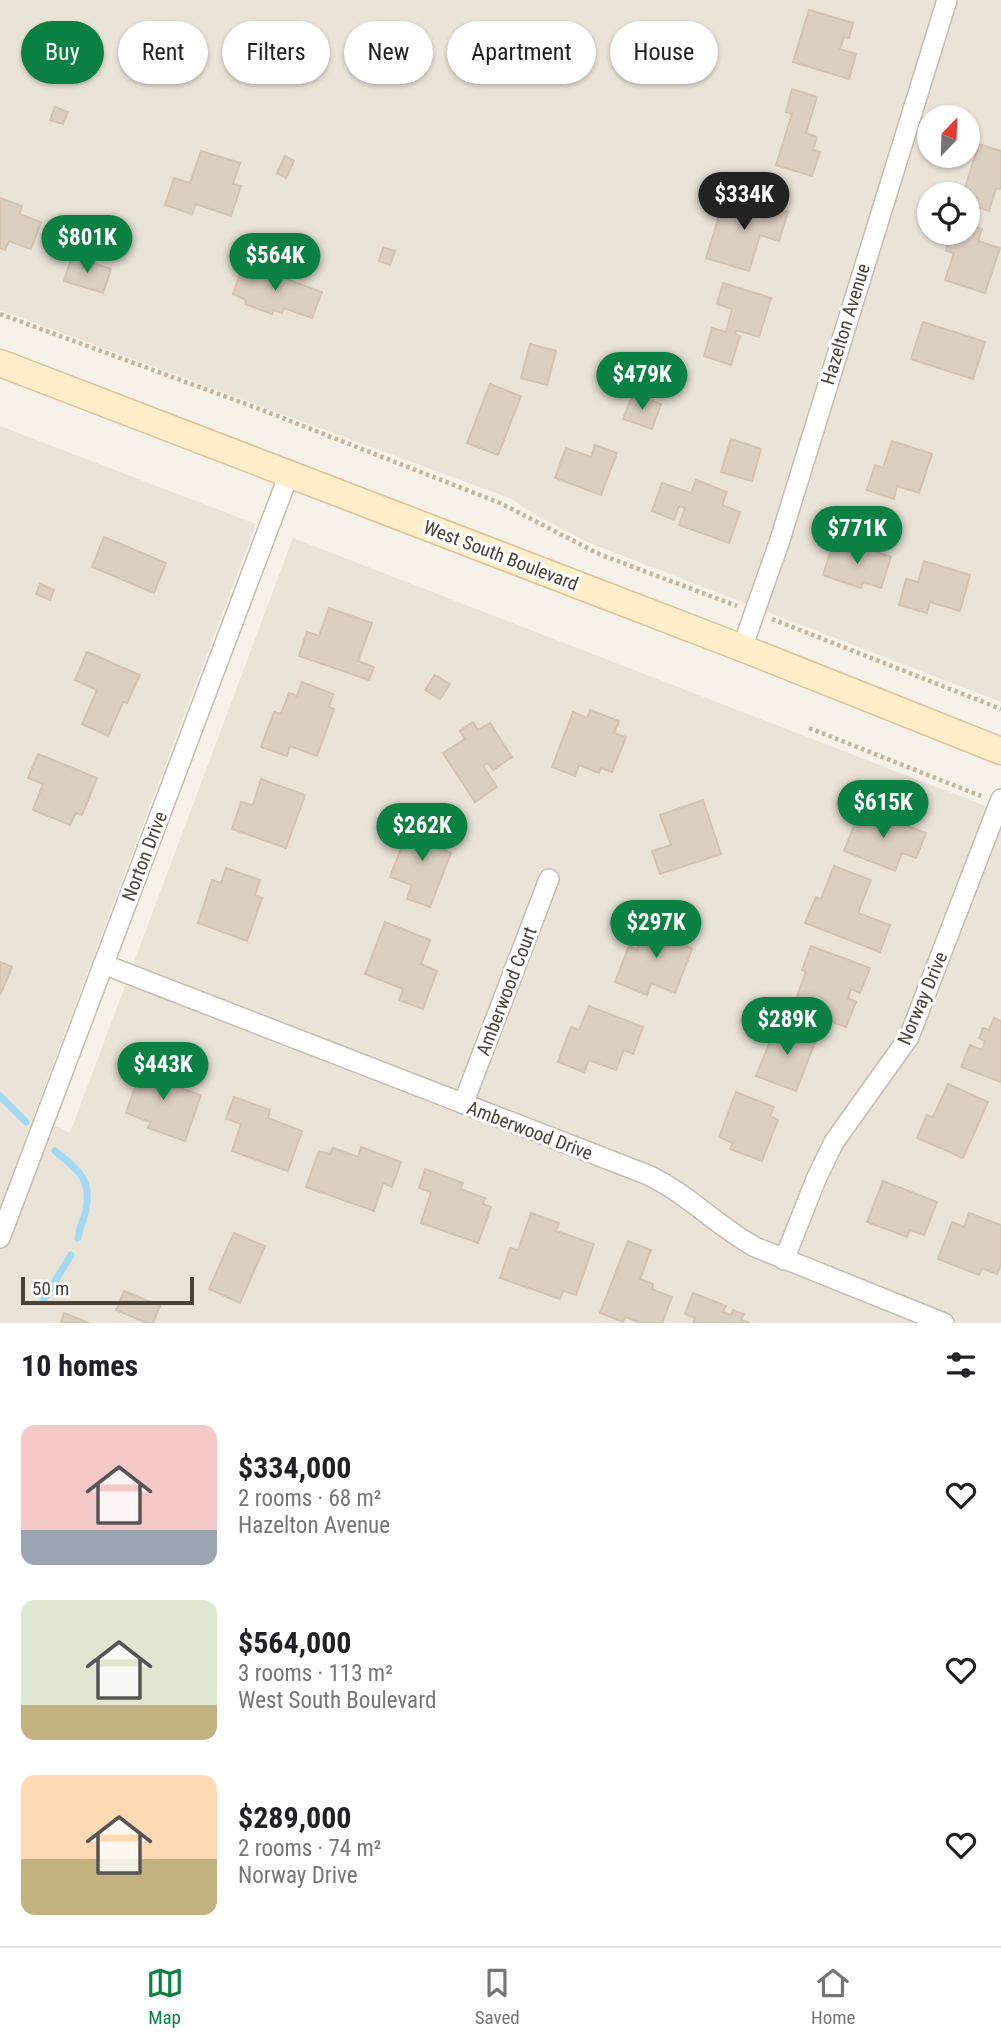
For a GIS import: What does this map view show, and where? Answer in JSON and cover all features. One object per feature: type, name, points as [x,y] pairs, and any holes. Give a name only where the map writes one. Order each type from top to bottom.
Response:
[{"type":"street","name":"Hazelton Avenue","points":[[742,648],[779,543],[947,0]]},
{"type":"street","name":"West South Boulevard","points":[[0,363],[742,648],[1001,751]]},
{"type":"street","name":"Norton Drive","points":[[0,1238],[289,474]]},
{"type":"street","name":"Norway Drive","points":[[784,1260],[834,1142],[909,1037],[993,798]]},
{"type":"street","name":"Amberwood Court","points":[[463,1104],[549,879]]},
{"type":"street","name":"Amberwood Drive","points":[[103,964],[660,1181],[743,1240],[784,1260],[944,1323]]},
{"type":"path","points":[[0,314],[257,408],[500,503],[599,554],[729,603]]},
{"type":"path","points":[[777,622],[1001,709]]},
{"type":"path","points":[[809,728],[993,798]]},
{"type":"shaded area","points":[[0,0],[1001,0],[1001,702],[587,542],[512,499],[0,310]]},
{"type":"shaded area","points":[[0,426],[256,524],[34,1115],[70,1133],[293,538],[1001,812],[1001,1323],[0,1323]]},
{"type":"building","points":[[809,10],[853,23],[849,38],[844,37],[840,49],[856,54],[849,79],[793,62]]},
{"type":"building","points":[[792,89],[817,97],[806,133],[817,137],[813,150],[820,152],[812,176],[776,165],[792,114],[786,112]]},
{"type":"building","points":[[55,107],[68,112],[63,124],[50,120]]},
{"type":"building","points":[[980,144],[1001,151],[1001,189],[996,188],[989,211],[980,208],[980,182],[967,182],[971,168],[980,168]]},
{"type":"building","points":[[201,151],[240,163],[233,184],[241,186],[231,216],[196,204],[192,214],[165,205],[174,178],[190,183]]},
{"type":"building","points":[[285,156],[294,161],[286,178],[277,173]]},
{"type":"building","points":[[725,197],[750,205],[751,201],[788,212],[779,241],[760,235],[749,271],[706,258]]},
{"type":"building","points":[[0,198],[22,206],[19,214],[41,222],[31,249],[9,241],[5,250],[0,248]]},
{"type":"building","points":[[980,242],[1000,248],[985,293],[945,280],[954,253],[946,251],[948,245],[980,245]]},
{"type":"building","points":[[383,247],[395,251],[390,265],[379,261]]},
{"type":"building","points":[[72,256],[111,269],[103,293],[64,281]]},
{"type":"building","points":[[244,263],[322,292],[312,318],[284,308],[282,313],[274,310],[272,314],[245,304],[246,300],[233,294]]},
{"type":"building","points":[[723,283],[771,298],[759,337],[736,330],[735,334],[740,336],[731,365],[704,356],[712,328],[726,332],[732,309],[717,304]]},
{"type":"building","points":[[923,322],[985,342],[973,379],[911,359]]},
{"type":"building","points":[[530,344],[556,351],[547,385],[521,378]]},
{"type":"building","points":[[490,384],[521,396],[498,455],[467,443]]},
{"type":"building","points":[[633,394],[661,404],[652,429],[623,419]]},
{"type":"building","points":[[731,439],[761,449],[752,481],[721,472]]},
{"type":"building","points":[[892,441],[932,454],[919,493],[897,486],[894,499],[867,490],[875,465],[883,468]]},
{"type":"building","points":[[595,445],[617,453],[601,495],[555,478],[566,448],[591,457]]},
{"type":"building","points":[[696,480],[727,492],[722,505],[740,512],[729,543],[679,525],[685,508],[679,506],[674,520],[652,511],[662,483],[691,493]]},
{"type":"building","points":[[104,537],[166,563],[154,593],[92,567]]},
{"type":"building","points":[[833,544],[856,551],[858,546],[891,557],[881,588],[863,582],[861,588],[823,575]]},
{"type":"building","points":[[924,561],[970,575],[960,611],[930,602],[927,613],[899,605],[906,579],[918,582]]},
{"type":"building","points":[[40,584],[54,590],[50,600],[36,594]]},
{"type":"building","points":[[329,608],[372,623],[358,661],[374,667],[369,680],[299,656],[307,632],[319,636]]},
{"type":"building","points":[[87,652],[140,675],[127,703],[123,702],[108,736],[82,724],[97,690],[75,680]]},
{"type":"building","points":[[435,675],[450,684],[440,699],[425,690]]},
{"type":"building","points":[[302,682],[333,694],[329,707],[334,709],[317,756],[290,746],[287,756],[261,747],[274,712],[281,714],[289,693],[297,696]]},
{"type":"building","points":[[590,710],[619,721],[614,733],[626,737],[612,772],[601,768],[599,773],[579,765],[575,776],[552,767],[573,712],[587,718]]},
{"type":"building","points":[[473,722],[478,730],[490,723],[512,757],[493,770],[488,763],[483,766],[497,787],[475,802],[443,753],[465,739],[460,731]]},
{"type":"building","points":[[38,754],[97,778],[82,815],[76,813],[70,825],[33,810],[43,784],[28,778]]},
{"type":"building","points":[[261,779],[305,795],[286,848],[232,829],[241,802],[253,805]]},
{"type":"building","points":[[703,800],[721,854],[660,874],[652,851],[671,845],[660,815]]},
{"type":"building","points":[[861,808],[926,833],[916,858],[902,853],[895,871],[844,851]]},
{"type":"building","points":[[412,821],[445,834],[440,848],[451,853],[430,907],[407,899],[412,885],[390,877]]},
{"type":"building","points":[[834,866],[871,880],[858,913],[890,925],[880,952],[805,923],[816,897],[821,899]]},
{"type":"building","points":[[226,868],[260,880],[255,895],[262,898],[247,941],[198,923],[212,880],[221,883]]},
{"type":"building","points":[[659,921],[691,934],[687,946],[692,949],[675,993],[651,983],[647,995],[615,982],[629,946],[637,950],[645,930],[654,934]]},
{"type":"building","points":[[385,922],[430,940],[421,964],[437,971],[423,1009],[399,1000],[403,989],[365,974]]},
{"type":"building","points":[[811,946],[870,968],[860,993],[851,989],[848,998],[856,1002],[846,1027],[818,1017],[820,1011],[795,1002],[806,972],[802,970]]},
{"type":"building","points":[[0,962],[12,967],[0,995]]},
{"type":"building","points":[[589,1006],[643,1027],[633,1054],[624,1050],[616,1070],[589,1060],[584,1072],[558,1062],[571,1027],[579,1030]]},
{"type":"building","points":[[994,1018],[1001,1021],[1001,1082],[961,1067],[970,1045],[982,1050],[985,1041],[979,1038],[983,1028],[989,1030]]},
{"type":"building","points":[[778,1022],[817,1037],[796,1091],[756,1076]]},
{"type":"building","points":[[145,1059],[171,1068],[166,1083],[201,1095],[185,1141],[148,1128],[150,1122],[126,1113]]},
{"type":"building","points":[[948,1084],[988,1102],[963,1158],[917,1138],[927,1115],[933,1117]]},
{"type":"building","points":[[736,1092],[774,1107],[770,1116],[778,1120],[762,1161],[730,1149],[733,1143],[719,1137]]},
{"type":"building","points":[[234,1097],[270,1110],[268,1118],[302,1131],[288,1171],[232,1151],[241,1124],[226,1119]]},
{"type":"building","points":[[361,1147],[401,1162],[392,1187],[383,1183],[374,1211],[306,1187],[319,1151],[330,1154],[333,1148],[358,1157]]},
{"type":"building","points":[[425,1169],[463,1183],[460,1189],[485,1198],[483,1204],[491,1207],[478,1243],[421,1223],[431,1192],[419,1188]]},
{"type":"building","points":[[883,1181],[937,1202],[924,1235],[910,1230],[907,1237],[867,1222]]},
{"type":"building","points":[[531,1213],[559,1223],[556,1231],[594,1244],[576,1295],[563,1291],[560,1299],[500,1278],[510,1248],[518,1250]]},
{"type":"building","points":[[969,1213],[1001,1225],[1001,1265],[997,1274],[982,1268],[979,1275],[938,1259],[952,1222],[964,1227]]},
{"type":"building","points":[[234,1233],[265,1246],[240,1303],[209,1289]]},
{"type":"building","points":[[628,1241],[651,1250],[640,1279],[653,1284],[652,1289],[672,1297],[662,1323],[642,1323],[625,1317],[623,1322],[600,1313]]},
{"type":"building","points":[[124,1291],[160,1306],[153,1323],[116,1310]]},
{"type":"building","points":[[693,1293],[726,1306],[723,1312],[731,1315],[733,1310],[744,1314],[741,1320],[750,1323],[693,1323],[695,1318],[685,1314]]},
{"type":"building","points":[[64,1313],[89,1323],[61,1323]]},
{"type":"waterway","points":[[0,1096],[26,1122]]},
{"type":"waterway","points":[[55,1151],[85,1182],[86,1210],[78,1238]]},
{"type":"waterway","points":[[43,1301],[71,1255]]}]
